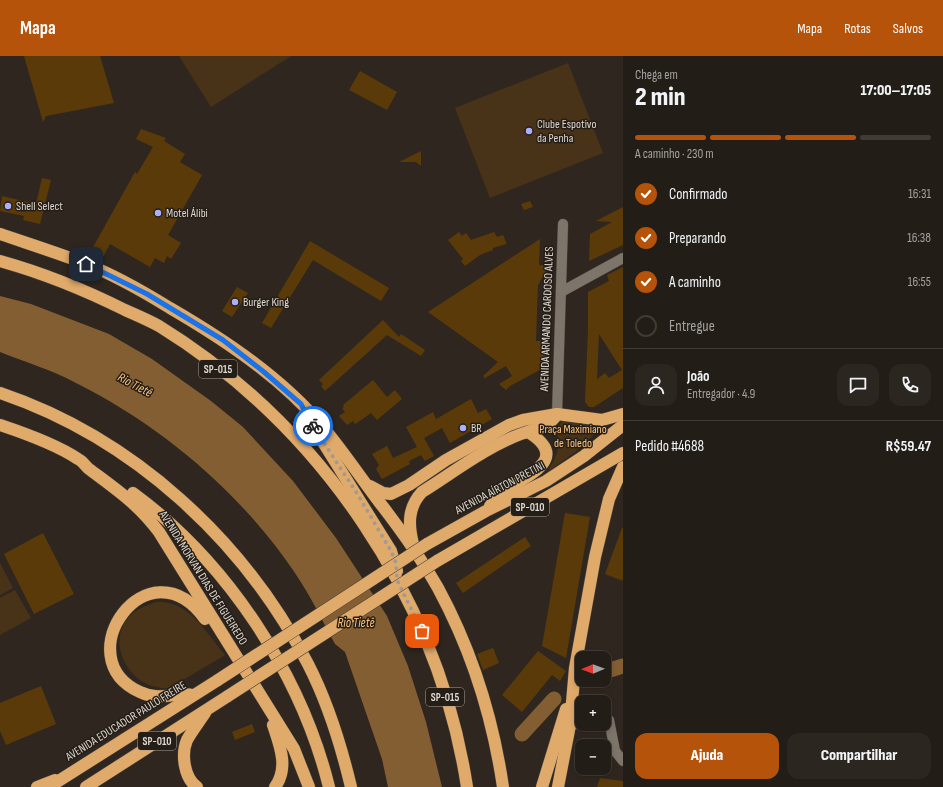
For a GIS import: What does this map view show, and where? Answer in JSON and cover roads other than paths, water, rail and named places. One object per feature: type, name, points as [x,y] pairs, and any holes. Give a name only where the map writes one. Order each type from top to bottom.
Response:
[{"type":"highway","points":[[0,234],[86,264],[147,294],[223,340],[264,372],[301,404],[323,427],[414,549],[437,588],[465,646],[481,694],[495,745],[503,787]]},
{"type":"highway","name":"SP-015","points":[[0,262],[89,292],[158,326],[216,367],[259,403],[322,466],[380,551],[413,610],[427,642],[456,731],[467,787]]},
{"type":"highway","points":[[0,393],[24,401],[101,439],[168,488],[230,547],[278,612],[308,665],[340,743],[351,787]]},
{"type":"highway","points":[[301,404],[310,422],[358,495],[391,551],[396,563],[397,580]]},
{"type":"highway","points":[[366,484],[382,493],[391,494],[403,488],[446,460],[509,425],[533,417],[557,414],[602,420],[623,414]]},
{"type":"highway","points":[[414,549],[409,520],[415,500],[422,492],[487,452],[548,424],[554,420],[557,414]]},
{"type":"highway","name":"AVENIDA MORVAN DIAS DE FIGUEIREDO","points":[[0,425],[23,432],[79,459],[87,468],[119,491],[145,513],[159,532],[294,749],[309,787]]},
{"type":"highway","name":"AVENIDA AÍRTON PRETINI","points":[[218,680],[427,544],[486,510],[546,481],[584,456],[623,425]]},
{"type":"highway","points":[[486,510],[503,492],[540,469],[545,461],[546,453],[543,444],[528,432]]},
{"type":"highway","name":"SP-010","points":[[86,787],[437,561],[623,453]]},
{"type":"highway","points":[[79,459],[115,479],[151,506],[180,532],[213,566],[249,613],[287,678],[310,724],[330,787]]},
{"type":"highway","points":[[542,787],[572,687],[595,557],[623,467]]},
{"type":"highway","points":[[193,695],[186,693],[170,697],[148,696],[124,682],[115,669],[111,653],[112,633],[118,619],[128,606],[140,598],[150,594],[170,593],[188,599],[199,610],[222,642],[228,644]]},
{"type":"highway","name":"AVENIDA EDUCADOR PAULO FREIRE","points":[[49,787],[218,680]]},
{"type":"highway","points":[[558,787],[570,725],[572,687]]},
{"type":"highway","points":[[266,705],[283,756],[282,773],[275,787]]},
{"type":"highway","points":[[197,787],[187,773],[184,759],[185,746],[207,709]]},
{"type":"highway","points":[[495,745],[495,787]]},
{"type":"highway","points":[[37,787],[45,782],[64,777]]},
{"type":"street","name":"AVENIDA ARMANDO CARDOSO ALVES","points":[[557,414],[563,224]]},
{"type":"street","points":[[561,292],[623,258]]},
{"type":"street","points":[[570,725],[575,724]]},
{"type":"street","points":[[611,730],[615,751],[623,761]]},
{"type":"water","name":"Rio Tietê","points":[[0,296],[31,304],[109,334],[152,359],[211,401],[243,427],[293,481],[336,538],[387,616],[408,666],[426,722],[442,787],[388,787],[382,759],[345,652],[335,644],[300,581],[273,543],[250,515],[197,464],[139,419],[67,378],[0,352]]},
{"type":"waterway","points":[[611,670],[623,666]]},
{"type":"waterway","points":[[522,734],[554,699]]},
{"type":"place","name":"Clube Espotivo da Penha","points":[[529,131]]},
{"type":"place","name":"Shell Select","points":[[8,206]]},
{"type":"place","name":"Motel Álibi","points":[[158,213]]},
{"type":"place","name":"Burger King","points":[[235,302]]},
{"type":"place","name":"BR","points":[[463,428]]},
{"type":"park label","name":"Praça Maximiano de Toledo","points":[[573,436]]}]
